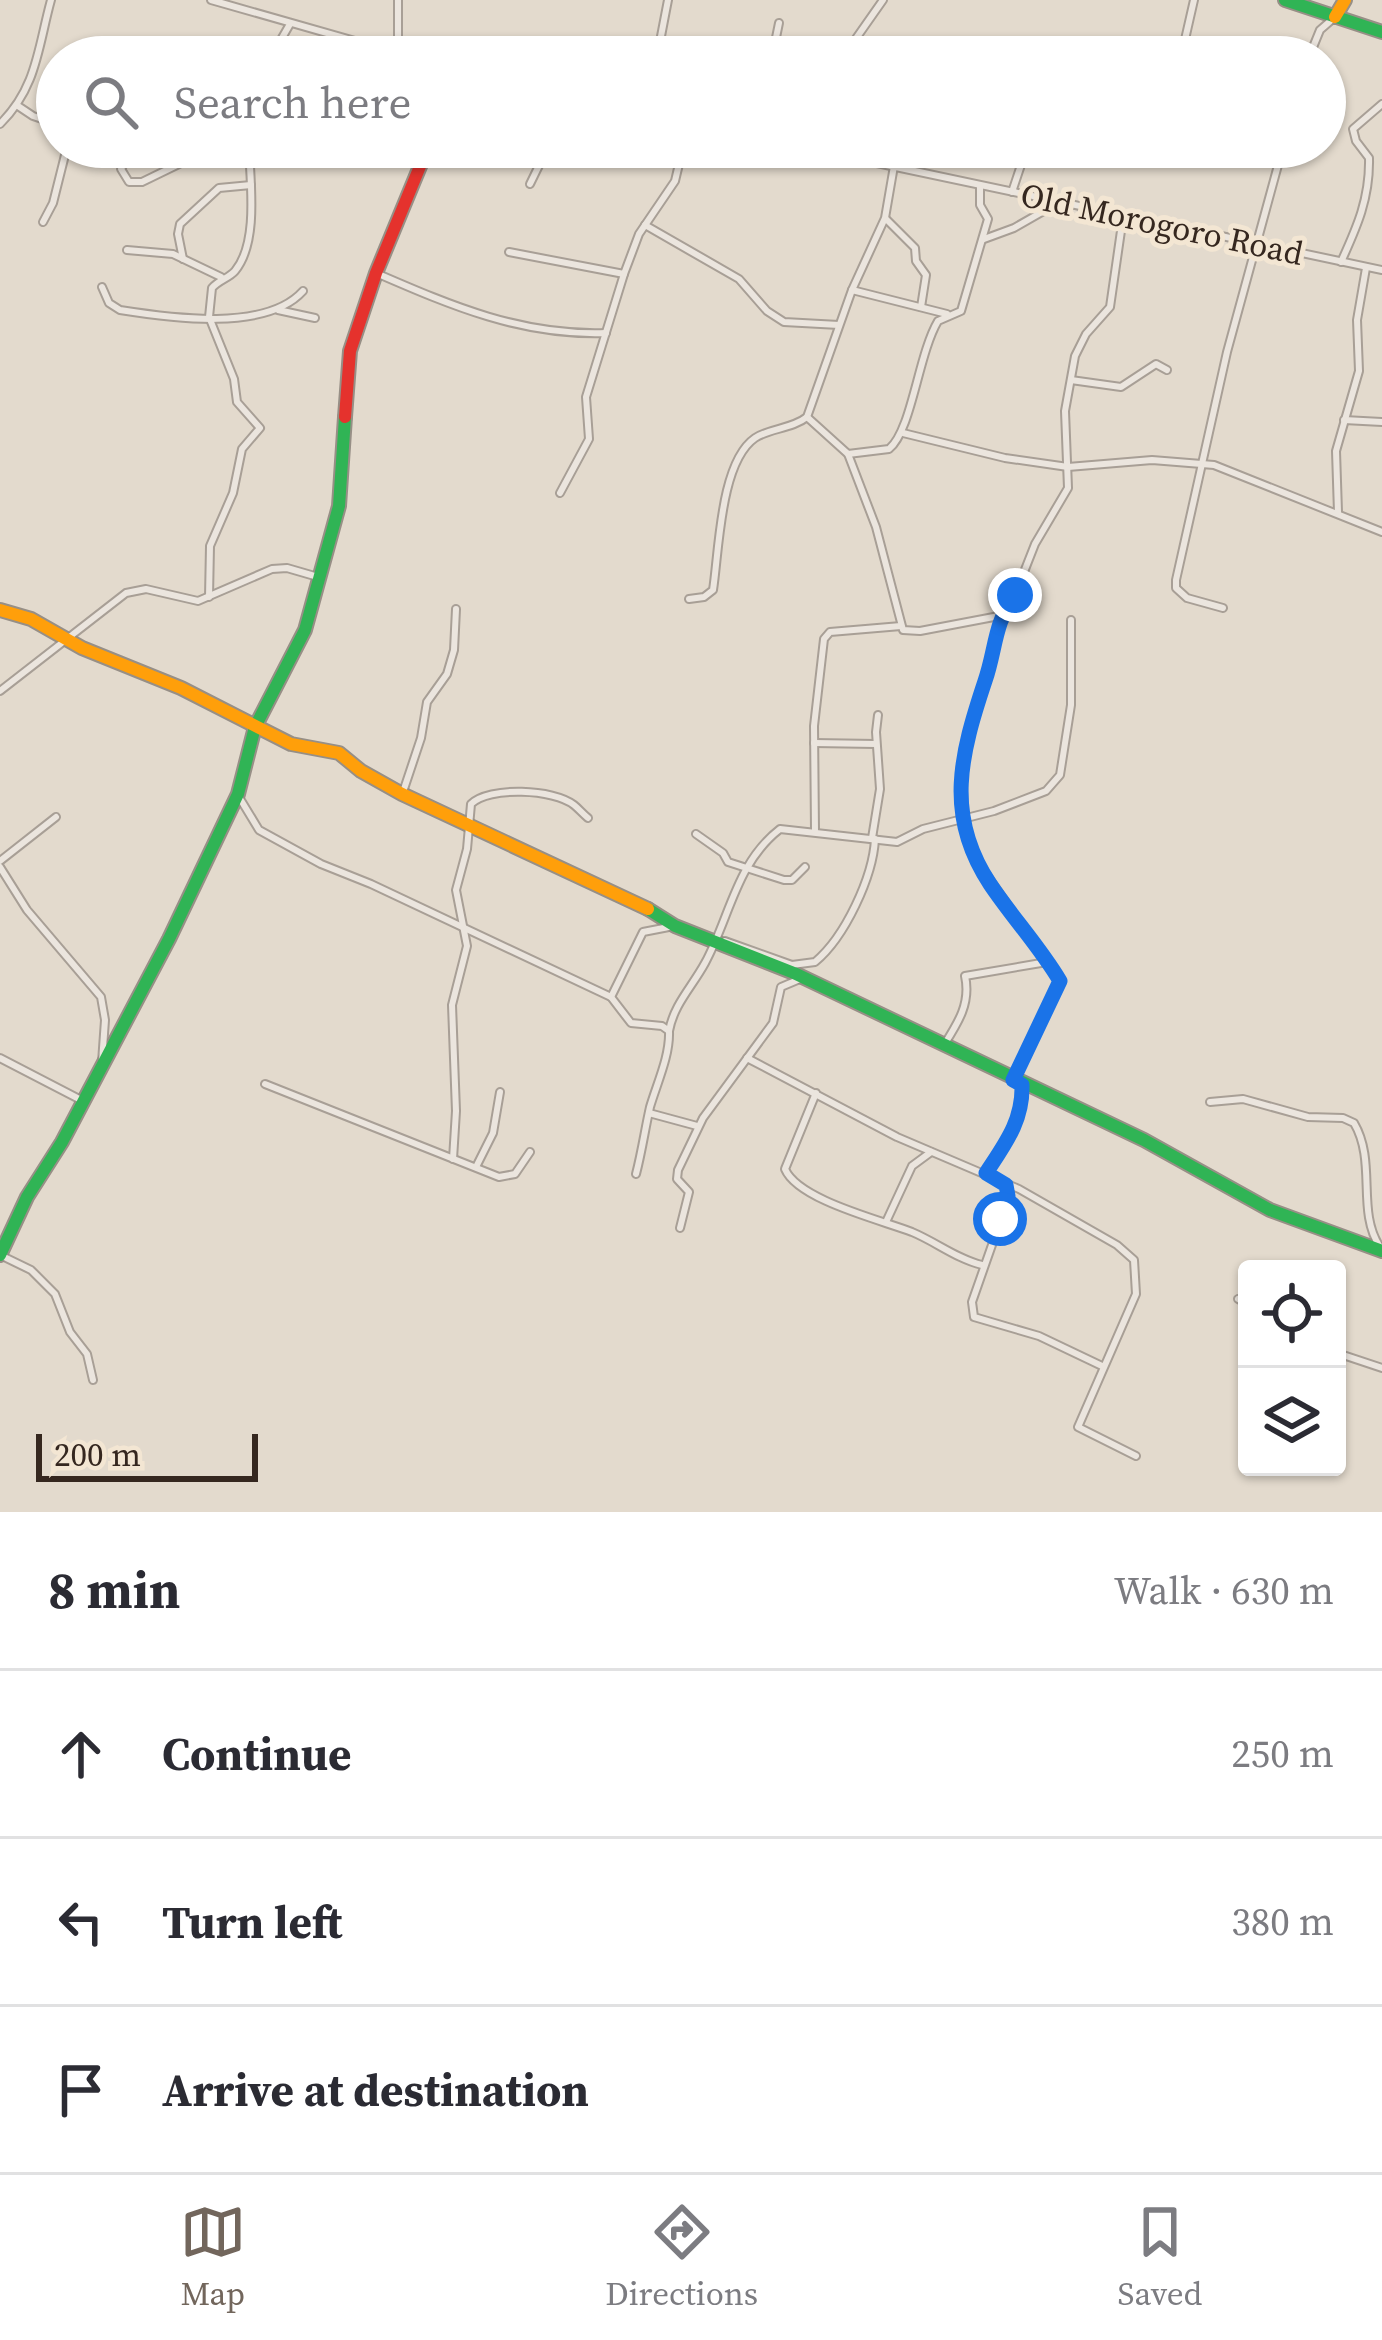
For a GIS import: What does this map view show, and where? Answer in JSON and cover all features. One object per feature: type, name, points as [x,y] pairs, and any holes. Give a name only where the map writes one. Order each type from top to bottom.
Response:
[{"type":"main road","points":[[1285,0],[1382,32]]},
{"type":"main road","points":[[1335,17],[1345,0]]},
{"type":"main road","points":[[0,1255],[169,939],[238,794],[255,727],[305,630],[336,522],[345,470],[350,351],[376,272],[419,168]]},
{"type":"main road","points":[[0,610],[31,619],[255,727],[311,750],[339,752],[361,771],[402,794],[644,907],[675,926],[794,974],[1144,1140],[1270,1210],[1382,1251]]},
{"type":"street","points":[[44,36],[51,0]]},
{"type":"street","points":[[211,0],[335,36]]},
{"type":"street","points":[[398,0],[398,36]]},
{"type":"street","points":[[661,36],[668,0]]},
{"type":"street","points":[[858,36],[883,0]]},
{"type":"street","points":[[1185,36],[1194,0]]},
{"type":"street","points":[[1318,36],[1335,17]]},
{"type":"street","points":[[776,36],[779,23]]},
{"type":"street","points":[[283,36],[290,24]]},
{"type":"street","points":[[0,124],[18,106],[36,70]]},
{"type":"street","points":[[1341,262],[1366,199],[1369,158],[1355,141],[1353,129],[1382,104]]},
{"type":"street","points":[[18,106],[36,117]]},
{"type":"street","points":[[43,222],[62,168]]},
{"type":"street","points":[[122,168],[132,183],[169,168]]},
{"type":"street","points":[[209,597],[210,546],[232,493],[242,448],[260,428],[237,402],[234,379],[210,320],[209,296],[218,280],[234,272],[242,256],[252,212],[250,168]]},
{"type":"street","points":[[530,184],[538,168]]},
{"type":"street","points":[[560,493],[589,439],[586,397],[623,274],[678,168]]},
{"type":"street","points":[[689,599],[713,590],[722,517],[732,478],[748,446],[755,438],[807,417],[852,290],[885,218],[894,168]]},
{"type":"street","name":"Old Morogoro Road","points":[[903,168],[1382,270]]},
{"type":"street","points":[[1012,192],[1021,168]]},
{"type":"street","points":[[1223,608],[1187,598],[1176,588],[1201,461],[1277,168]]},
{"type":"street","points":[[183,259],[180,224],[219,188],[250,185]]},
{"type":"street","points":[[848,454],[889,449],[903,433],[920,359],[938,321],[961,311],[984,239],[988,219],[980,205],[980,185]]},
{"type":"street","points":[[984,239],[1060,203]]},
{"type":"street","points":[[986,1173],[1017,1123],[1023,1106],[1018,1083],[1060,981],[973,855],[963,818],[963,756],[992,658],[999,616],[1015,595],[1035,544],[1067,488],[1065,420],[1071,380],[1080,343],[1110,307],[1123,217]]},
{"type":"street","points":[[885,218],[915,248],[916,261],[927,278],[921,307]]},
{"type":"street","points":[[645,225],[739,279],[776,318],[839,325]]},
{"type":"street","points":[[128,250],[160,251],[224,278]]},
{"type":"street","points":[[508,251],[623,274]]},
{"type":"street","points":[[1338,512],[1336,451],[1359,371],[1357,320],[1366,267]]},
{"type":"street","points":[[376,272],[464,312],[569,334],[606,333]]},
{"type":"street","points":[[102,287],[109,303],[120,310],[210,320],[275,310],[304,291]]},
{"type":"street","points":[[852,290],[950,315]]},
{"type":"street","points":[[275,310],[315,318]]},
{"type":"street","points":[[1071,380],[1121,387],[1156,364],[1167,370]]},
{"type":"street","points":[[807,417],[848,454],[875,527],[901,626],[907,632],[920,631],[999,616]]},
{"type":"street","points":[[1344,420],[1382,422]]},
{"type":"street","points":[[903,433],[1005,458],[1068,467],[1201,461],[1382,532]]},
{"type":"street","points":[[0,691],[112,602],[137,589],[188,601],[209,597],[272,569],[319,577]]},
{"type":"street","points":[[402,794],[421,738],[427,702],[447,674],[454,650],[456,609]]},
{"type":"street","points":[[636,1174],[673,1012],[707,960],[751,859],[780,829],[907,841],[923,829],[994,812],[1046,790],[1060,775],[1071,705],[1071,620]]},
{"type":"street","points":[[815,832],[814,742],[824,639],[830,632],[901,626]]},
{"type":"street","points":[[714,939],[810,966],[839,934],[872,872],[880,789],[878,715]]},
{"type":"street","points":[[814,742],[876,744]]},
{"type":"street","points":[[453,1159],[456,1031],[452,1005],[467,952],[456,890],[467,849],[471,804],[477,797],[507,791],[561,799],[588,818]]},
{"type":"street","points":[[238,794],[259,830],[321,864],[611,997],[632,1023],[669,1031]]},
{"type":"street","points":[[56,817],[0,864],[27,910],[100,998],[105,1020],[102,1062]]},
{"type":"street","points":[[696,834],[723,853],[725,861],[747,868],[790,881],[805,867]]},
{"type":"street","points":[[611,997],[644,932],[675,926]]},
{"type":"street","points":[[943,1047],[965,1008],[965,976],[1047,962]]},
{"type":"street","points":[[680,1228],[688,1192],[676,1175],[699,1126],[772,1023],[781,987],[800,979]]},
{"type":"street","points":[[0,1058],[82,1101]]},
{"type":"street","points":[[748,1058],[931,1151],[986,1173],[1117,1245],[1134,1260],[1136,1294],[1078,1427],[1136,1456]]},
{"type":"street","points":[[265,1084],[508,1178],[530,1152]]},
{"type":"street","points":[[476,1167],[494,1133],[500,1092]]},
{"type":"street","points":[[816,1093],[786,1175],[844,1209],[982,1265]]},
{"type":"street","points":[[1210,1102],[1243,1099],[1308,1117],[1354,1123],[1367,1161],[1370,1231],[1382,1251]]},
{"type":"street","points":[[649,1113],[699,1126]]},
{"type":"street","points":[[885,1223],[912,1166],[931,1151]]},
{"type":"street","points":[[1006,1185],[1006,1205],[972,1302],[974,1318],[1039,1336],[1102,1366]]},
{"type":"street","points":[[0,1255],[31,1270],[55,1294],[70,1332],[87,1354],[93,1380]]},
{"type":"street","points":[[1346,1356],[1382,1369]]},
{"type":"traffic: fast","points":[[1285,0],[1382,32]]},
{"type":"traffic: fast","points":[[0,1255],[169,939],[238,794],[255,727],[305,630],[339,506],[345,417]]},
{"type":"traffic: fast","points":[[648,909],[675,926],[794,973],[1144,1140],[1270,1210],[1382,1251]]},
{"type":"traffic: slow","points":[[1335,17],[1345,0]]},
{"type":"traffic: slow","points":[[0,610],[31,619],[82,648],[181,688],[291,744],[339,753],[402,794],[648,909]]},
{"type":"traffic: jam","points":[[345,417],[350,351],[419,168]]},
{"type":"route","points":[[1000,1219],[1008,1196],[1006,1185],[986,1173],[1017,1123],[1023,1106],[1022,1085],[1013,1080],[1060,981],[989,883],[964,829],[960,770],[968,733],[992,658],[999,616],[1015,595]]}]
